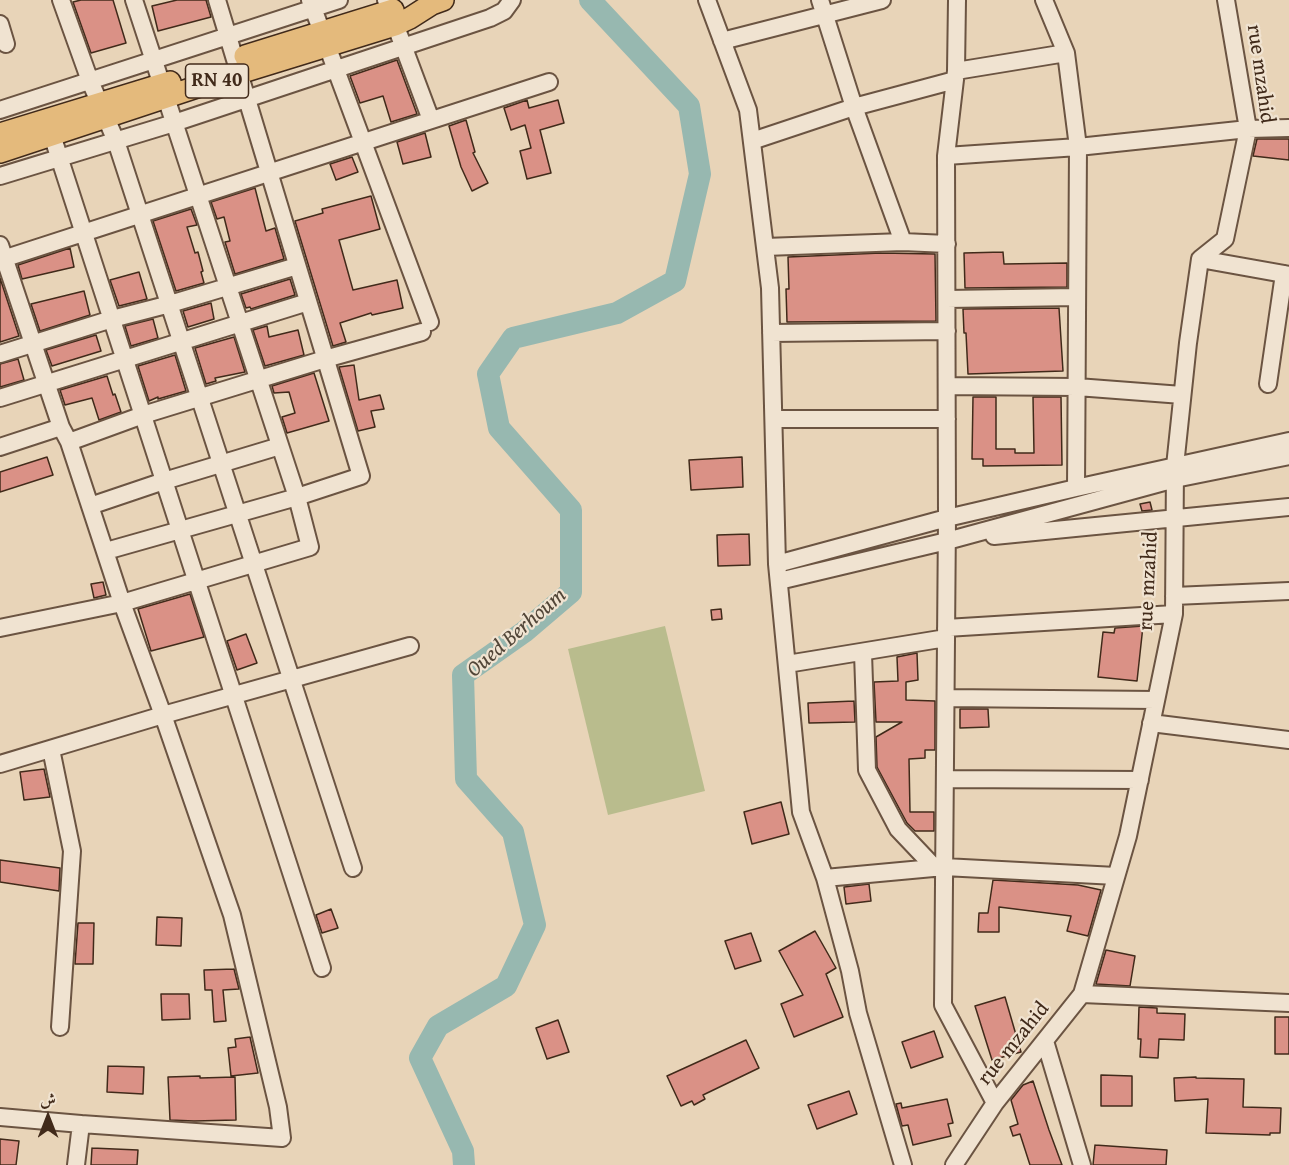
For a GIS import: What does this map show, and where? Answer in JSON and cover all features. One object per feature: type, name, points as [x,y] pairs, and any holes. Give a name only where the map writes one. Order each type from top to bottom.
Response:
[{"type":"main road","name":"RN 40","points":[[0,134],[103,110],[325,39],[390,12],[438,2]]},
{"type":"main road","name":"RN 40","points":[[0,152],[52,135],[103,110]]},
{"type":"street","points":[[0,628],[122,603],[310,547],[297,497],[134,0]]},
{"type":"street","points":[[106,551],[297,497],[361,476],[218,0]]},
{"type":"street","points":[[0,110],[228,36],[312,4],[339,0]]},
{"type":"street","points":[[0,176],[174,123],[405,47],[498,15],[512,0]]},
{"type":"street","points":[[707,0],[748,110],[770,288],[777,564],[801,812],[825,878],[850,971],[858,1013],[903,1165]]},
{"type":"street","points":[[722,41],[823,7],[882,0]]},
{"type":"street","points":[[957,0],[955,75],[946,156],[946,698],[945,779],[940,868],[943,1005],[995,1103]]},
{"type":"street","points":[[1044,0],[1066,53],[1078,147],[1076,488]]},
{"type":"street","name":"rue mzahid","points":[[954,1165],[995,1103],[1082,994],[1128,836],[1174,614],[1175,473],[1188,343],[1200,259],[1225,239],[1248,129],[1226,0]]},
{"type":"street","points":[[66,1],[90,81],[116,141],[170,304],[353,868]]},
{"type":"street","points":[[0,447],[143,415],[426,327],[363,142],[312,4]]},
{"type":"street","points":[[823,7],[855,107],[903,242]]},
{"type":"street","points":[[390,12],[431,120]]},
{"type":"street","points":[[0,24],[6,44]]},
{"type":"street","points":[[752,141],[955,75],[1066,53]]},
{"type":"street","points":[[0,1117],[282,1138],[278,1107],[232,915],[1,254],[84,232],[549,82]]},
{"type":"street","points":[[946,156],[1078,147],[1248,129],[1289,128]]},
{"type":"street","points":[[52,135],[322,968]]},
{"type":"street","points":[[765,248],[903,242],[947,244]]},
{"type":"street","points":[[1200,259],[1286,274],[1268,384]]},
{"type":"street","points":[[0,354],[297,266]]},
{"type":"street","points":[[947,299],[1077,297]]},
{"type":"street","points":[[0,398],[308,302]]},
{"type":"street","points":[[771,333],[947,331]]},
{"type":"street","points":[[947,386],[1077,387],[1182,395]]},
{"type":"street","points":[[774,419],[947,419]]},
{"type":"street","points":[[779,581],[947,541],[1289,441]]},
{"type":"street","points":[[90,506],[279,446]]},
{"type":"street","points":[[777,564],[947,518],[1076,488],[1289,456]]},
{"type":"street","points":[[947,541],[1289,507]]},
{"type":"street","points":[[1174,596],[1289,591]]},
{"type":"street","points":[[787,664],[863,653],[946,633],[1174,614]]},
{"type":"street","points":[[0,764],[163,715],[410,646]]},
{"type":"street","points":[[863,653],[867,770],[898,829],[940,868]]},
{"type":"street","points":[[946,698],[1156,700]]},
{"type":"street","points":[[1151,723],[1289,740]]},
{"type":"street","points":[[51,749],[72,851],[60,1027]]},
{"type":"street","points":[[945,779],[1140,780]]},
{"type":"street","points":[[825,878],[940,868],[1116,876]]},
{"type":"street","points":[[1082,994],[1289,1003]]},
{"type":"street","points":[[1045,1041],[1082,1165]]},
{"type":"street","points":[[76,1165],[81,1124]]},
{"type":"green space","points":[[665,626],[705,791],[608,815],[568,649]]},
{"type":"building","points":[[113,0],[126,43],[91,53],[73,2]]},
{"type":"building","points":[[177,0],[206,0],[211,17],[158,31],[152,6]]},
{"type":"building","points":[[397,60],[417,114],[391,122],[383,96],[360,103],[350,76]]},
{"type":"building","points":[[527,100],[529,108],[558,100],[564,123],[540,130],[551,173],[527,179],[520,151],[531,148],[525,125],[511,130],[504,108]]},
{"type":"building","points":[[466,120],[475,152],[473,153],[488,183],[472,191],[461,167],[449,126]]},
{"type":"building","points":[[425,133],[431,157],[403,164],[397,142]]},
{"type":"building","points":[[1257,139],[1289,139],[1289,160],[1253,156]]},
{"type":"building","points":[[352,157],[358,172],[336,180],[330,164]]},
{"type":"building","points":[[255,188],[266,231],[275,228],[284,259],[235,274],[225,242],[230,241],[224,217],[217,219],[211,202]]},
{"type":"building","points":[[371,196],[380,229],[339,240],[353,290],[397,280],[403,308],[372,315],[371,313],[340,323],[346,342],[333,346],[295,221],[323,213],[322,209]]},
{"type":"building","points":[[191,209],[197,225],[187,227],[195,253],[198,252],[204,283],[176,291],[153,221]]},
{"type":"building","points":[[70,248],[74,267],[22,279],[18,265]]},
{"type":"building","points":[[1003,252],[1004,264],[1067,263],[1067,287],[965,288],[964,253]]},
{"type":"building","points":[[881,253],[935,254],[936,321],[787,322],[788,257]]},
{"type":"building","points":[[139,272],[147,299],[119,306],[110,280]]},
{"type":"building","points":[[0,278],[19,336],[0,342]]},
{"type":"building","points":[[290,279],[295,295],[251,309],[246,308],[241,294]]},
{"type":"building","points":[[84,291],[90,315],[40,331],[31,304]]},
{"type":"building","points":[[211,303],[214,319],[188,327],[183,311]]},
{"type":"building","points":[[1059,308],[1063,371],[968,374],[963,309]]},
{"type":"building","points":[[153,319],[158,338],[131,346],[125,326]]},
{"type":"building","points":[[267,326],[269,337],[298,330],[304,355],[265,366],[253,330]]},
{"type":"building","points":[[96,335],[101,351],[52,366],[46,350]]},
{"type":"building","points":[[234,337],[245,372],[215,378],[216,381],[206,384],[195,348]]},
{"type":"building","points":[[175,355],[186,391],[149,401],[138,366]]},
{"type":"building","points":[[18,359],[24,380],[0,387],[0,364]]},
{"type":"building","points":[[354,365],[359,400],[380,395],[384,409],[371,411],[375,427],[358,431],[339,367]]},
{"type":"building","points":[[314,373],[329,421],[287,433],[282,417],[295,413],[289,392],[274,393],[272,386]]},
{"type":"building","points":[[107,376],[121,412],[99,420],[92,398],[65,405],[60,390]]},
{"type":"building","points":[[973,397],[996,397],[996,449],[1015,449],[1015,453],[1034,453],[1033,397],[1061,397],[1062,465],[983,466],[983,459],[972,459]]},
{"type":"building","points":[[47,457],[53,475],[0,492],[0,472]]},
{"type":"building","points":[[742,457],[743,487],[691,490],[689,460]]},
{"type":"building","points":[[1150,502],[1152,510],[1142,511],[1140,504]]},
{"type":"building","points":[[749,534],[750,565],[718,566],[717,535]]},
{"type":"building","points":[[103,582],[106,595],[94,598],[91,584]]},
{"type":"building","points":[[190,594],[204,637],[151,651],[138,609]]},
{"type":"building","points":[[721,609],[722,619],[712,620],[711,610]]},
{"type":"building","points":[[1143,626],[1137,681],[1098,677],[1103,632],[1114,633],[1115,628]]},
{"type":"building","points":[[246,634],[257,663],[237,670],[227,641]]},
{"type":"building","points":[[917,653],[918,680],[906,682],[906,700],[935,701],[935,750],[925,750],[925,758],[909,759],[910,812],[934,812],[934,831],[915,831],[907,823],[877,767],[876,737],[902,722],[876,722],[874,682],[898,681],[897,657]]},
{"type":"building","points":[[854,701],[855,722],[809,723],[808,703]]},
{"type":"building","points":[[960,709],[988,709],[989,727],[960,728]]},
{"type":"building","points":[[44,769],[50,797],[24,800],[20,772]]},
{"type":"building","points":[[781,802],[789,834],[752,844],[744,812]]},
{"type":"building","points":[[0,860],[60,868],[59,891],[0,882]]},
{"type":"building","points":[[993,880],[1078,885],[1101,890],[1088,936],[1067,931],[1071,916],[999,907],[999,932],[978,932],[979,913],[988,913]]},
{"type":"building","points":[[869,884],[871,901],[846,904],[844,887]]},
{"type":"building","points":[[331,909],[338,928],[322,933],[316,915]]},
{"type":"building","points":[[157,917],[182,918],[181,946],[156,945]]},
{"type":"building","points":[[78,923],[94,923],[93,964],[75,964]]},
{"type":"building","points":[[815,931],[836,968],[826,974],[843,1017],[794,1037],[781,1004],[803,995],[779,951]]},
{"type":"building","points":[[751,933],[761,961],[735,969],[725,941]]},
{"type":"building","points":[[1106,950],[1135,956],[1130,986],[1096,984]]},
{"type":"building","points":[[234,969],[239,989],[223,990],[226,1021],[214,1022],[212,990],[205,990],[204,970]]},
{"type":"building","points":[[161,994],[189,994],[190,1019],[162,1020]]},
{"type":"building","points":[[1005,997],[1021,1052],[992,1060],[975,1006]]},
{"type":"building","points":[[1139,1007],[1157,1008],[1157,1013],[1185,1014],[1184,1040],[1159,1039],[1158,1058],[1140,1057]]},
{"type":"building","points":[[1275,1017],[1289,1017],[1289,1054],[1275,1054]]},
{"type":"building","points":[[558,1020],[569,1052],[547,1059],[536,1028]]},
{"type":"building","points":[[934,1031],[943,1057],[911,1068],[902,1042]]},
{"type":"building","points":[[250,1037],[258,1073],[231,1076],[228,1048],[236,1047],[235,1039]]},
{"type":"building","points":[[746,1040],[759,1068],[703,1095],[705,1099],[694,1105],[692,1101],[681,1106],[667,1076]]},
{"type":"building","points":[[108,1066],[144,1067],[143,1094],[107,1092]]},
{"type":"building","points":[[1101,1075],[1132,1076],[1132,1106],[1101,1106]]},
{"type":"building","points":[[200,1076],[200,1078],[235,1077],[236,1120],[170,1120],[168,1077]]},
{"type":"building","points":[[1174,1078],[1244,1079],[1243,1107],[1281,1108],[1280,1133],[1270,1133],[1270,1135],[1206,1133],[1208,1099],[1175,1101]]},
{"type":"building","points":[[1033,1081],[1062,1165],[1030,1165],[1020,1134],[1013,1136],[1010,1127],[1018,1124],[1011,1100],[1023,1085]]},
{"type":"building","points":[[849,1091],[857,1114],[817,1129],[808,1105]]},
{"type":"building","points":[[947,1099],[953,1123],[948,1124],[951,1136],[913,1145],[908,1125],[902,1126],[896,1104],[901,1103],[902,1108]]},
{"type":"building","points":[[0,1139],[19,1141],[16,1165],[0,1165]]},
{"type":"building","points":[[1095,1145],[1167,1150],[1166,1165],[1093,1165]]},
{"type":"building","points":[[92,1148],[138,1150],[137,1165],[91,1165]]},
{"type":"waterway","name":"Oued Berhoum","points":[[464,1165],[463,1151],[420,1058],[438,1026],[506,986],[535,925],[513,832],[466,779],[463,675],[524,632],[571,592],[571,510],[499,428],[488,374],[513,338],[617,313],[675,281],[700,174],[689,106],[590,0]]}]
